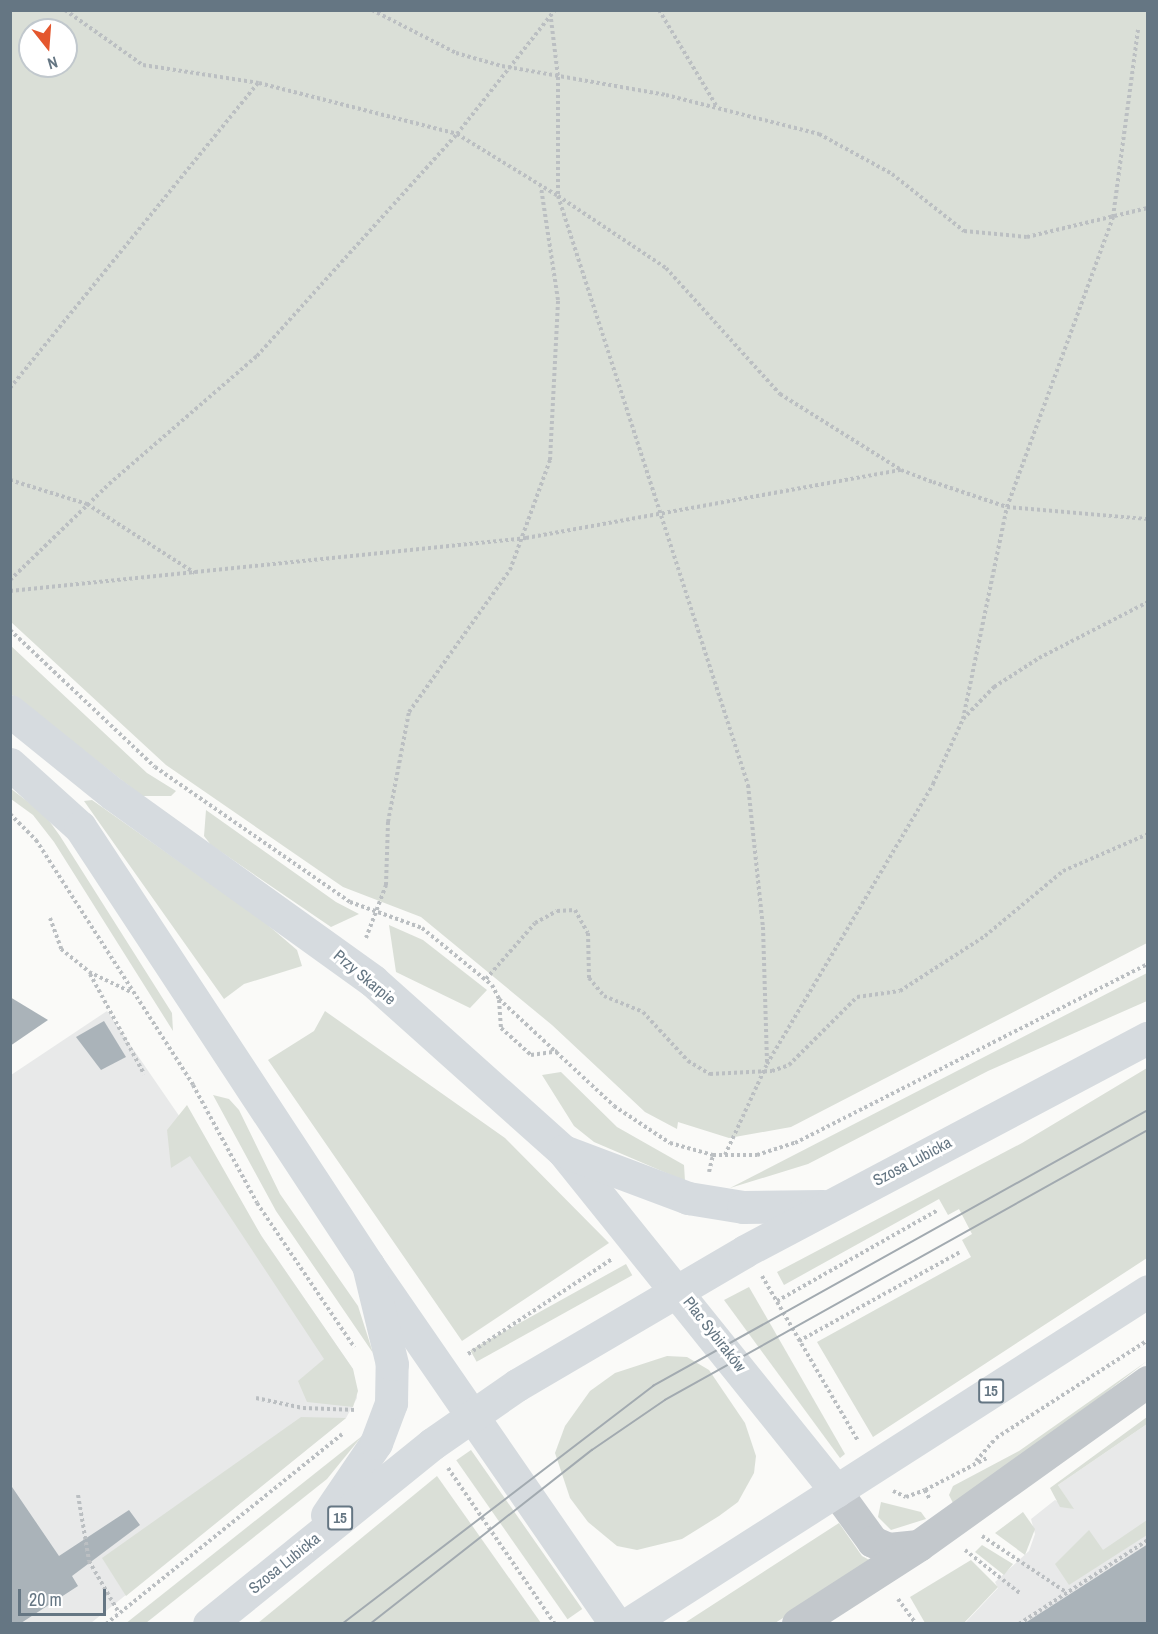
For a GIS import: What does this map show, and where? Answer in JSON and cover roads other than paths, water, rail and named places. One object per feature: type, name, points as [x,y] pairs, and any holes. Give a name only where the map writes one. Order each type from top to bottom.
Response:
[{"type":"main road","name":"Przy Skarpie","points":[[10,711],[113,794],[355,967],[564,1151],[679,1288]]},
{"type":"main road","points":[[10,764],[80,827],[368,1264],[474,1414],[616,1623]]},
{"type":"main road","name":"Szosa Lubicka","points":[[679,1288],[828,1206],[1148,1038]]},
{"type":"main road","points":[[564,1151],[688,1198],[743,1207],[828,1206]]},
{"type":"main road","points":[[297,1552],[376,1443],[391,1402],[392,1364],[368,1264]]},
{"type":"main road","name":"Plac Sybiraków","points":[[474,1414],[679,1288],[836,1491]]},
{"type":"main road","name":"15","points":[[628,1623],[1148,1291]]},
{"type":"main road","name":"Szosa Lubicka","points":[[208,1623],[474,1414]]},
{"type":"street","points":[[798,1623],[919,1546],[1148,1382]]},
{"type":"street","points":[[836,1491],[873,1542],[889,1549],[919,1546]]},
{"type":"tram line","points":[[342,1624],[653,1386],[1148,1110]]},
{"type":"tram line","points":[[370,1624],[592,1450],[665,1400],[1148,1130]]}]
